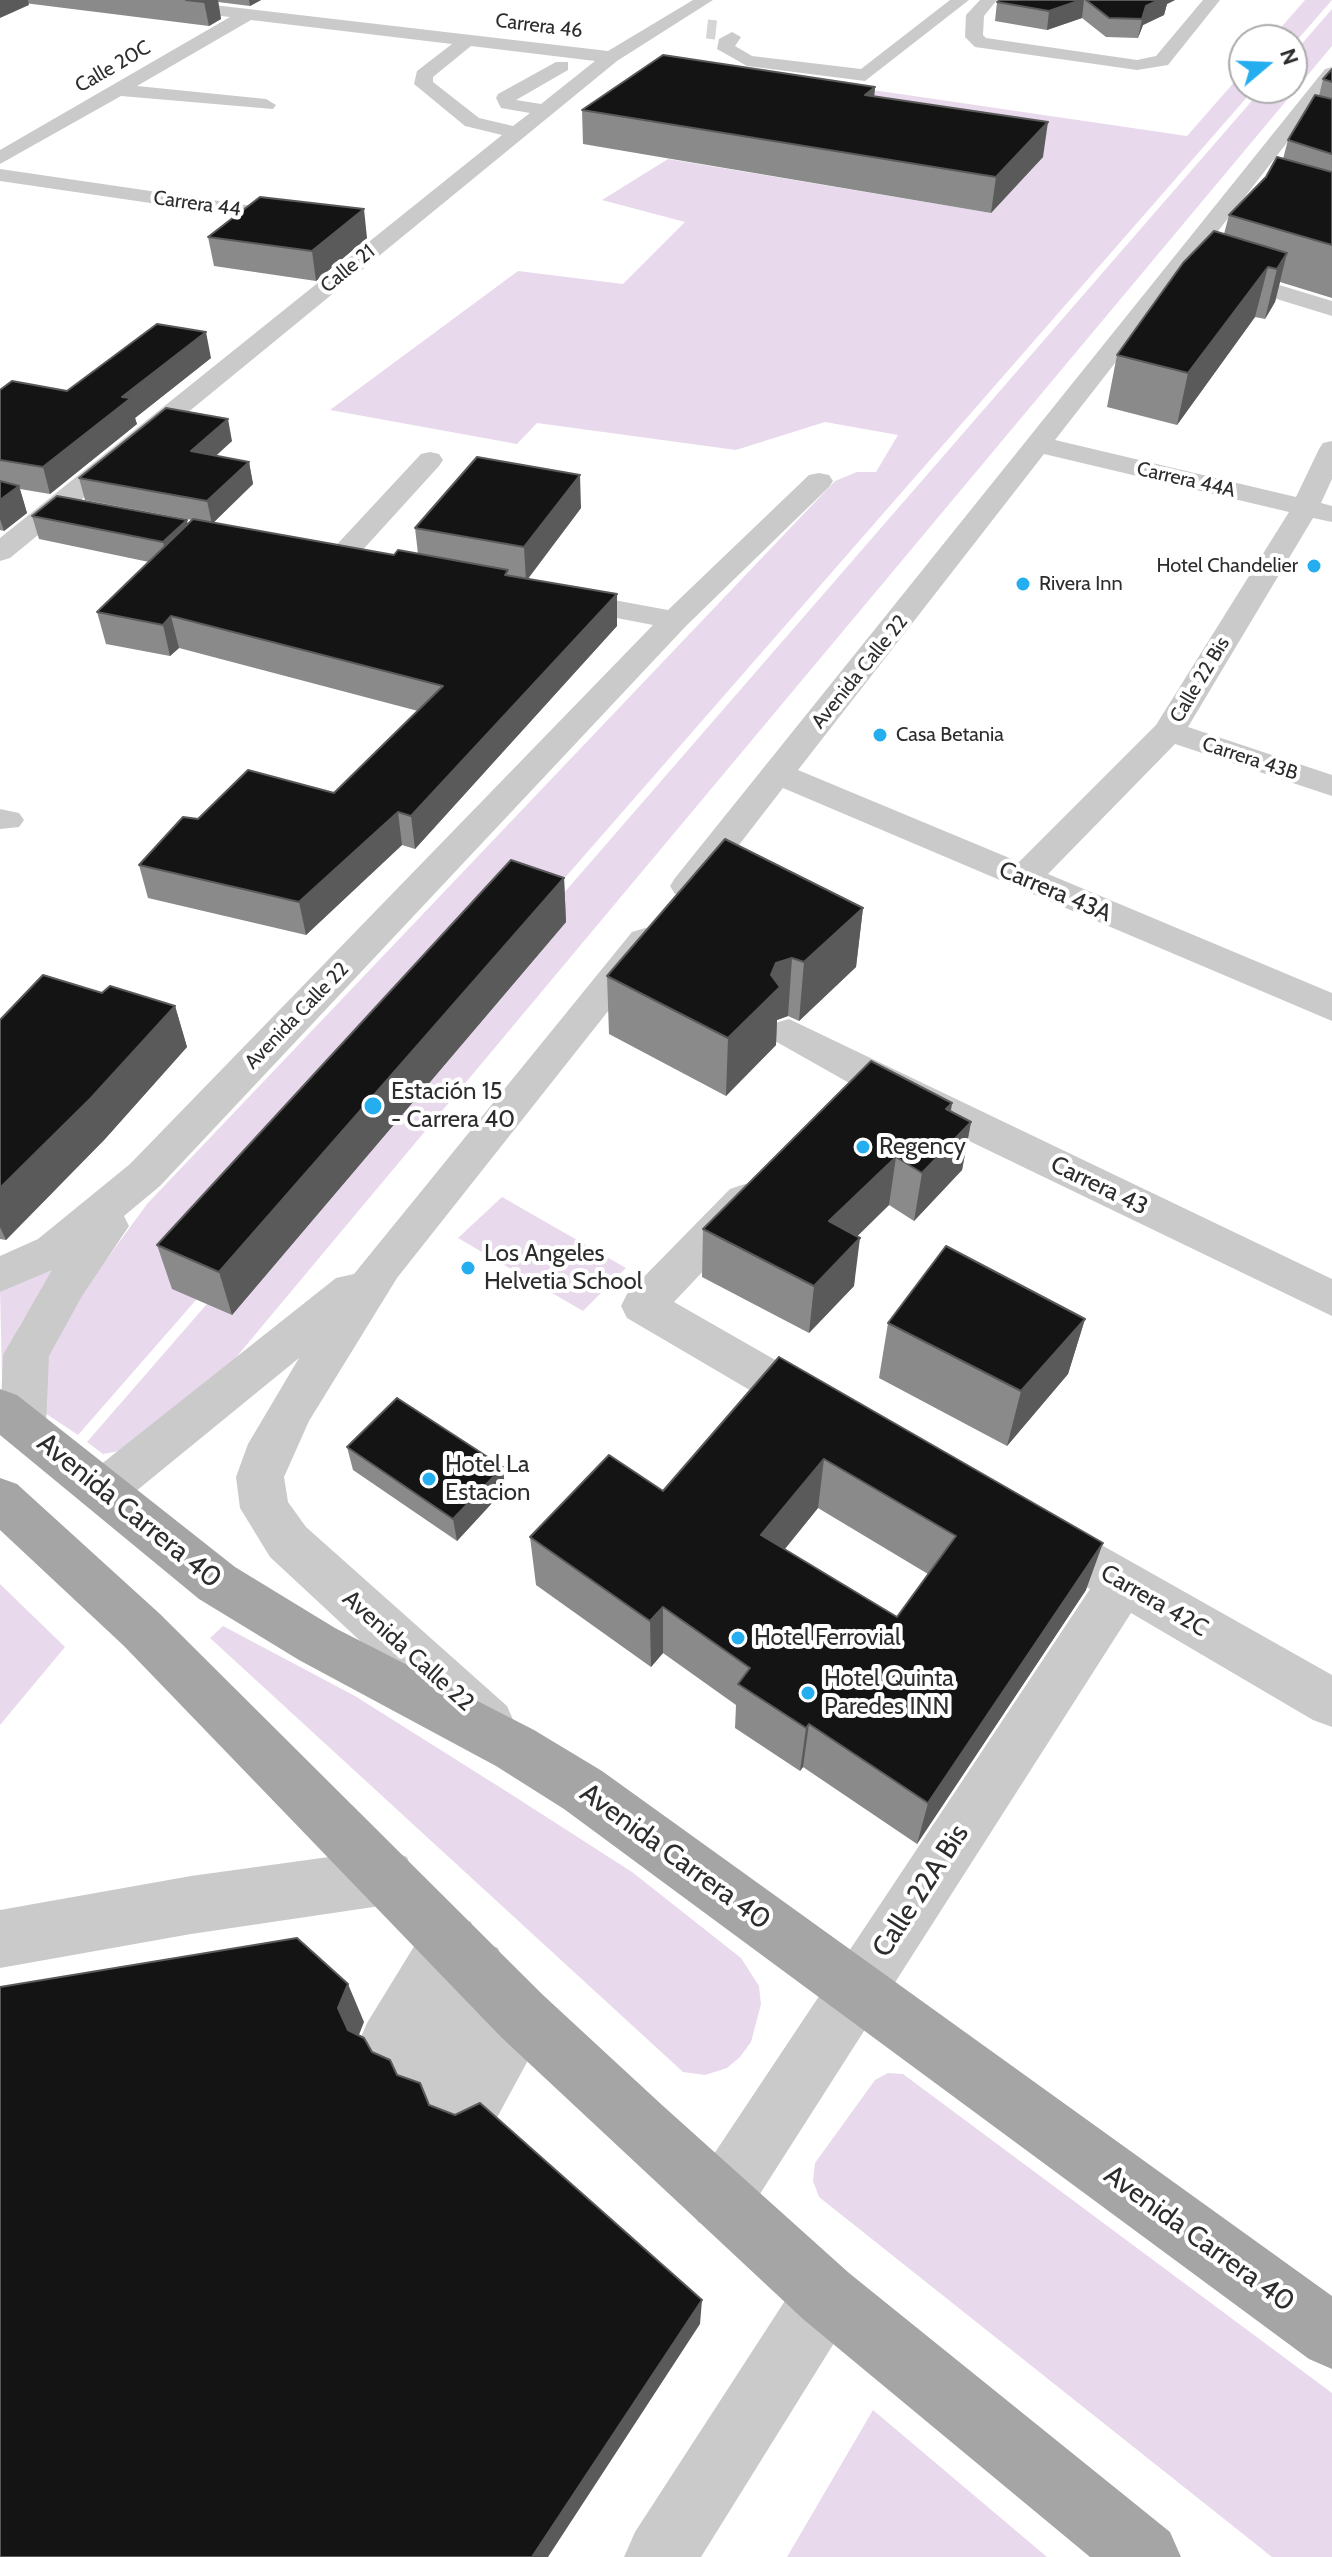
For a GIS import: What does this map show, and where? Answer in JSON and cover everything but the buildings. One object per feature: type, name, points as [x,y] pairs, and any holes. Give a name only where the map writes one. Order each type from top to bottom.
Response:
[{"type":"main road","name":"Avenida Carrera 40","points":[[11,1417],[217,1583],[317,1644],[515,1748],[583,1790],[1332,2336]]},
{"type":"main road","points":[[0,1499],[142,1630],[486,1979],[720,2200],[826,2296],[1145,2557]]},
{"type":"street","name":"Carrera 46","points":[[128,0],[611,57]]},
{"type":"street","name":"Calle 21","points":[[0,552],[40,504],[394,232],[611,57],[705,0]]},
{"type":"street","points":[[753,38],[724,34],[724,46],[733,56],[755,63],[850,76],[870,73],[961,0]]},
{"type":"street","points":[[989,0],[975,15],[974,37],[981,43],[1137,65],[1162,61],[1212,0]]},
{"type":"street","name":"Calle 20C","points":[[0,158],[248,14]]},
{"type":"street","points":[[666,23],[696,28]]},
{"type":"street","points":[[467,40],[424,75],[423,84],[472,122],[516,133]]},
{"type":"street","points":[[785,47],[794,55],[788,66]]},
{"type":"street","points":[[544,110],[508,104],[505,98],[562,66]]},
{"type":"street","name":"Avenida Calle 22","points":[[515,1748],[288,1542],[264,1508],[259,1493],[260,1477],[272,1444],[382,1266],[673,918],[779,774],[1182,263],[1254,189],[1298,128],[1332,73]]},
{"type":"street","points":[[119,90],[266,105]]},
{"type":"street","name":"Carrera 44","points":[[0,175],[315,221]]},
{"type":"street","points":[[362,227],[394,232]]},
{"type":"street","points":[[1182,263],[1332,309]]},
{"type":"street","name":"Carrera 44A","points":[[1041,445],[1319,511]]},
{"type":"street","name":"Calle 22 Bis","points":[[1024,878],[1169,731],[1319,511],[1332,449]]},
{"type":"street","points":[[339,559],[430,460]]},
{"type":"street","name":"Avenida Calle 22","points":[[0,1275],[53,1251],[145,1175],[675,620],[819,481]]},
{"type":"street","points":[[40,504],[98,515]]},
{"type":"street","points":[[309,554],[369,565]]},
{"type":"street","points":[[537,595],[675,620]]},
{"type":"street","name":"Carrera 43B","points":[[1169,731],[1332,786]]},
{"type":"street","name":"Carrera 43A","points":[[779,774],[1332,1008]]},
{"type":"street","name":"Carrera 43","points":[[789,1032],[865,1074],[1332,1298]]},
{"type":"street","points":[[833,1107],[865,1074]]},
{"type":"street","points":[[770,1173],[643,1306],[848,1425]]},
{"type":"street","name":"Avenida Calle 22","points":[[11,1417],[26,1355],[37,1331],[66,1284],[145,1175]]},
{"type":"street","name":"Avenida Calle 22","points":[[102,1491],[382,1266]]},
{"type":"street","name":"Carrera 42C","points":[[999,1511],[1332,1703]]},
{"type":"street","name":"Calle 22A Bis","points":[[720,2200],[1122,1583]]},
{"type":"street","points":[[0,1939],[191,1905],[387,1877]]},
{"type":"street","points":[[486,1979],[424,2077],[486,1979]]},
{"type":"street","points":[[660,2557],[826,2296]]},
{"type":"shaded area","points":[[1305,0],[1332,0],[1308,28],[1308,24],[1284,24]]},
{"type":"shaded area","points":[[1332,9],[1332,46],[1308,75],[1308,37]]},
{"type":"shaded area","points":[[736,70],[1187,136],[1228,89],[1228,104],[1241,104],[78,1435],[33,1405],[31,1374],[60,1323],[147,1204],[835,481],[857,472],[876,472],[898,435],[825,422],[736,450],[537,423],[517,444],[330,410],[518,271],[623,284],[685,222],[602,200],[668,159],[991,213],[1042,158]]},
{"type":"shaded area","points":[[1249,104],[1284,104],[228,1367],[146,1446],[103,1454],[87,1442]]},
{"type":"shaded area","points":[[502,1197],[626,1268],[583,1311],[458,1238]]},
{"type":"shaded area","points":[[62,1258],[20,1325],[2,1377],[0,1289]]},
{"type":"shaded area","points":[[0,1584],[65,1647],[0,1725]]},
{"type":"shaded area","points":[[223,1626],[355,1696],[509,1793],[632,1872],[741,1958],[759,1986],[761,2004],[751,2042],[740,2057],[727,2068],[705,2075],[683,2072],[210,1638]]},
{"type":"shaded area","points":[[888,2073],[903,2074],[1332,2393],[1332,2557],[1272,2557],[819,2197],[813,2181],[815,2163],[875,2080]]},
{"type":"shaded area","points":[[873,2410],[1047,2557],[787,2557]]},
{"type":"tunnel","points":[[707,29],[716,30]]},
{"type":"place","name":"Hotel Chandelier","points":[[1314,566]]},
{"type":"place","name":"Rivera Inn","points":[[1023,584]]},
{"type":"place","name":"Casa Betania","points":[[880,735]]},
{"type":"place","name":"Estación 15 - Carrera 40","points":[[373,1106]]},
{"type":"place","name":"Regency","points":[[863,1147]]},
{"type":"place","name":"Los Angeles Helvetia School","points":[[468,1268]]},
{"type":"place","name":"Hotel La Estacion","points":[[429,1479]]},
{"type":"place","name":"Hotel Ferrovial","points":[[738,1638]]},
{"type":"place","name":"Hotel Quinta Paredes INN","points":[[808,1693]]}]
